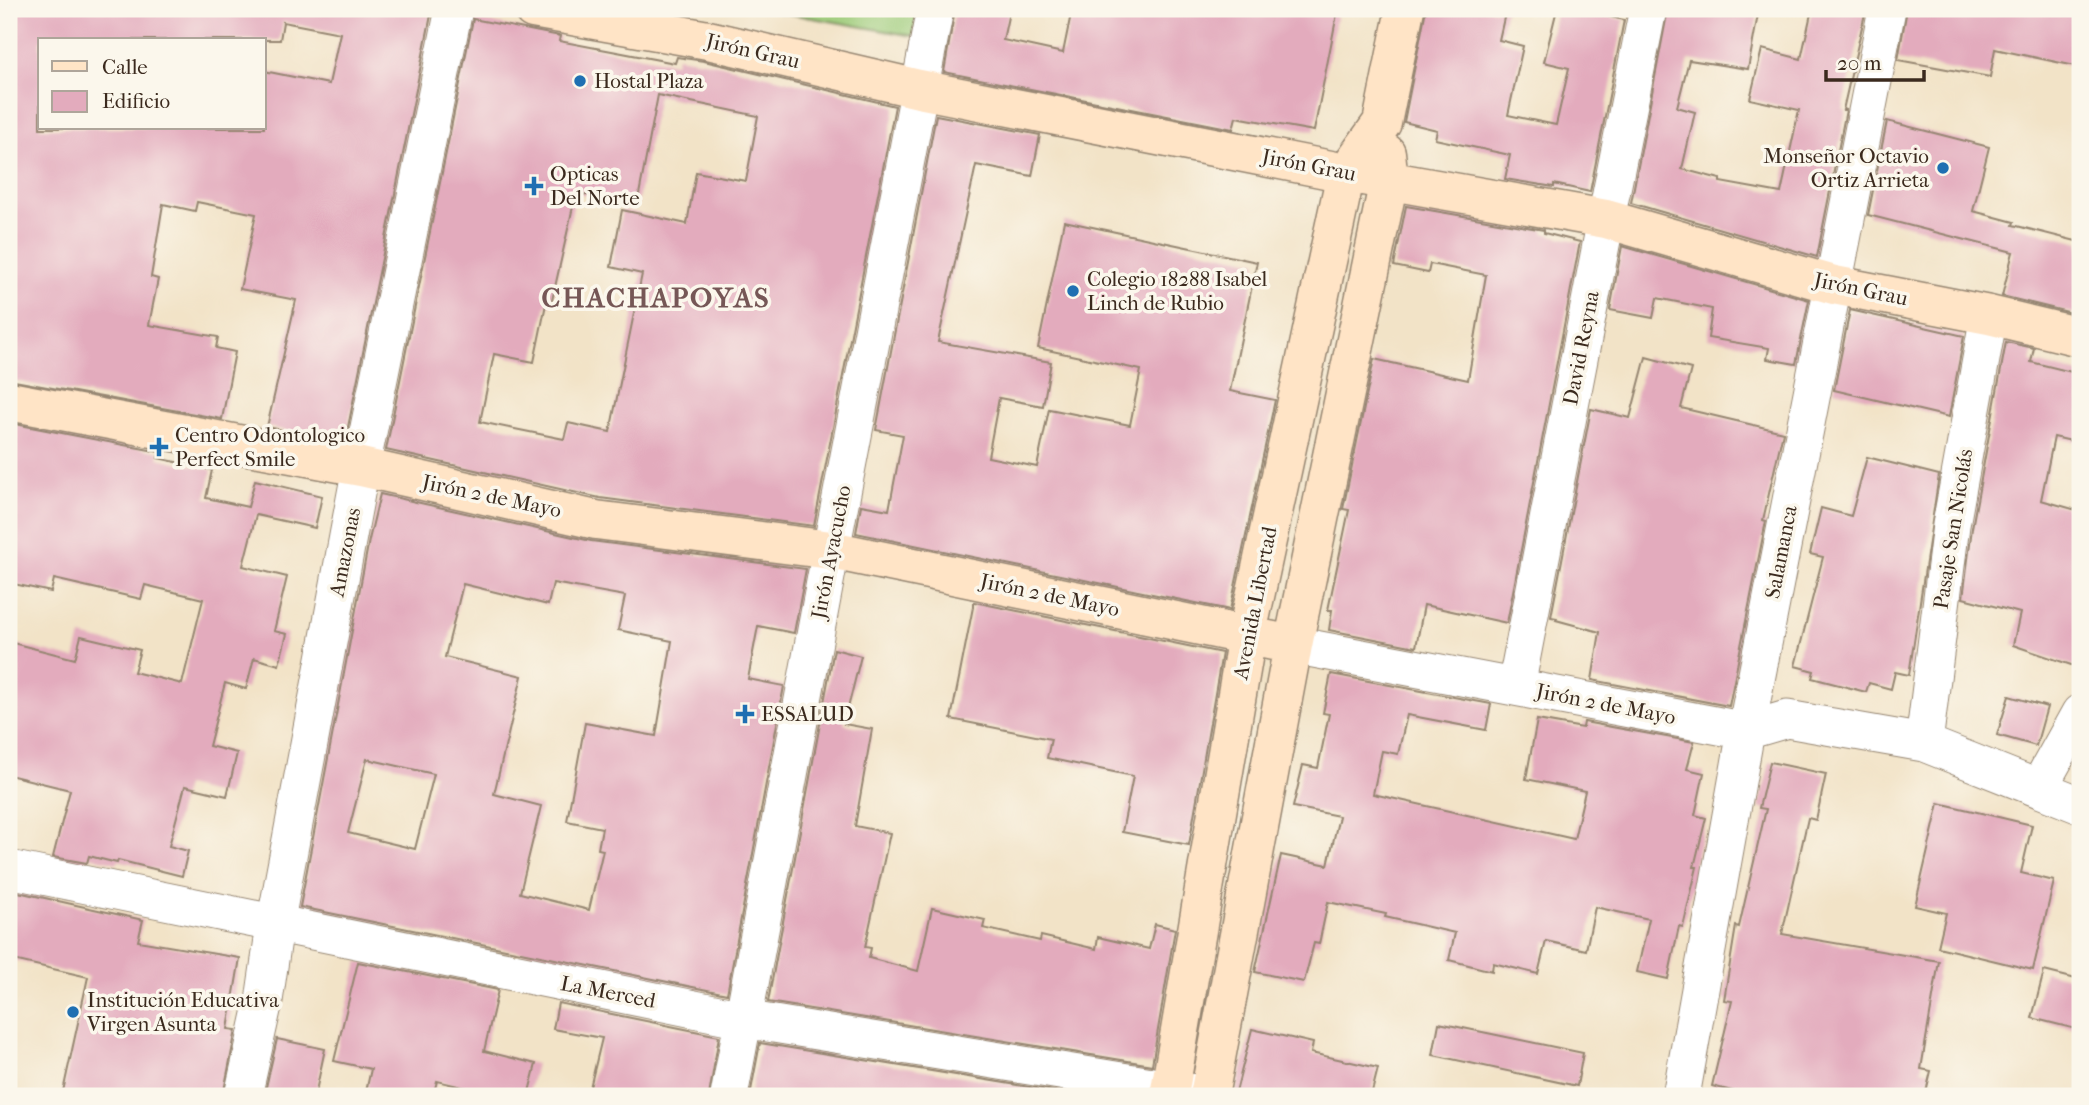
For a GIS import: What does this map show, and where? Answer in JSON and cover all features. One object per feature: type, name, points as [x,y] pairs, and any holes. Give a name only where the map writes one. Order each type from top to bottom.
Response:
[{"type":"main road","name":"Jirón Grau","points":[[533,9],[708,40],[919,89],[1346,173],[1606,219],[1834,285],[1989,315],[2080,337]]},
{"type":"main road","name":"Avenida Libertad","points":[[1210,1096],[1293,645],[1389,180],[1382,122],[1405,9]]},
{"type":"main road","name":"Avenida Libertad","points":[[1170,1092],[1248,635],[1346,173],[1382,122]]},
{"type":"main road","name":"Jirón 2 de Mayo","points":[[9,401],[361,467],[596,520],[831,550],[1293,645]]},
{"type":"street","name":"Amazonas","points":[[243,1096],[264,1001],[275,925],[361,467],[454,9]]},
{"type":"street","name":"Jirón Ayacucho","points":[[729,1096],[936,9]]},
{"type":"street","name":"David Reyna","points":[[1516,687],[1648,9]]},
{"type":"street","name":"Salamanca","points":[[1681,1096],[1746,730],[1887,9]]},
{"type":"street","name":"Pasaje San Nicolás","points":[[1924,743],[1951,525],[1989,315]]},
{"type":"street","name":"Jirón 2 de Mayo","points":[[1293,645],[1746,730],[1787,719],[1924,743],[2080,805]]},
{"type":"street","points":[[2039,787],[2080,713]]},
{"type":"street","name":"La Merced","points":[[9,869],[743,1019],[1170,1092],[1210,1096]]},
{"type":"green space","points":[[762,9],[919,9],[914,36]]},
{"type":"building","points":[[9,9],[403,9],[431,15],[345,442],[267,427],[296,300],[240,289],[256,214],[197,202],[195,211],[163,204],[151,277],[158,279],[149,325],[218,337],[216,348],[235,352],[222,419],[9,380]]},
{"type":"building","points":[[955,9],[994,9],[1009,12],[1003,40],[1063,53],[1072,9],[1338,9],[1314,131],[1236,117],[1233,129],[944,72]]},
{"type":"building","points":[[1426,9],[1506,9],[1499,40],[1523,46],[1508,115],[1556,125],[1569,68],[1544,62],[1557,9],[1577,9],[1624,20],[1590,192],[1554,184],[1554,187],[1505,179],[1510,155],[1435,139],[1437,130],[1404,122]]},
{"type":"building","points":[[1668,9],[1759,9],[1748,69],[1689,60],[1677,107],[1695,112],[1682,169],[1720,179],[1720,182],[1781,193],[1799,110],[1750,99],[1762,49],[1801,59],[1812,9],[1866,9],[1843,110],[1846,110],[1817,257],[1631,203]]},
{"type":"building","points":[[1907,9],[2080,9],[2080,67],[1995,49],[1990,77],[1898,60]]},
{"type":"building","points":[[473,19],[560,36],[559,41],[675,63],[677,57],[704,61],[895,106],[814,526],[600,498],[386,450]],"holes":[[[658,95],[758,116],[746,181],[696,172],[687,224],[622,210],[611,267],[642,274],[610,432],[568,423],[564,439],[480,422],[494,354],[534,362],[546,304],[551,305],[576,193],[637,205]]]},
{"type":"building","points":[[936,115],[1040,135],[1032,176],[976,165],[938,342],[1051,362],[1043,406],[999,398],[988,457],[1037,467],[1049,409],[1130,425],[1141,370],[1038,348],[1064,221],[1257,262],[1230,391],[1275,400],[1230,610],[856,533],[861,505],[889,510],[903,435],[876,430]]},
{"type":"building","points":[[1887,121],[1989,147],[1973,211],[2014,222],[2013,225],[2080,242],[2080,315],[2002,296],[2013,252],[1868,215]]},
{"type":"building","points":[[1406,206],[1544,230],[1544,233],[1580,242],[1507,623],[1424,605],[1416,647],[1329,630],[1332,610],[1328,610],[1349,510],[1343,509],[1374,359],[1468,380],[1486,275],[1430,264],[1428,273],[1394,266]]},
{"type":"building","points":[[1622,246],[1809,300],[1796,364],[1767,359],[1769,348],[1708,338],[1712,309],[1657,298],[1653,318],[1610,310]]},
{"type":"building","points":[[1850,310],[1964,336],[1949,417],[1834,390]]},
{"type":"building","points":[[2006,342],[2034,348],[2031,362],[2080,374],[2080,443],[2054,437],[2041,500],[2080,511],[2080,668],[2013,645],[2020,613],[1963,598],[1972,528]]},
{"type":"building","points":[[1646,357],[1691,369],[1681,408],[1783,432],[1763,520],[1766,521],[1729,706],[1592,680],[1600,632],[1551,617],[1591,409],[1630,418]]},
{"type":"building","points":[[10,423],[160,452],[158,458],[212,470],[206,498],[248,507],[255,480],[322,496],[315,528],[256,515],[243,566],[287,577],[274,631],[287,634],[279,665],[254,658],[246,689],[225,683],[209,746],[237,753],[227,796],[185,786],[169,846],[188,851],[182,876],[118,860],[117,863],[89,856],[87,863],[53,857],[70,790],[9,775],[9,642],[75,659],[81,636],[140,650],[134,672],[182,684],[203,599],[145,585],[141,599],[54,579],[51,592],[9,583]]},
{"type":"building","points":[[1867,457],[1939,475],[1909,675],[1895,672],[1891,689],[1869,683],[1866,692],[1812,678],[1814,671],[1795,666],[1823,557],[1810,554],[1821,508],[1851,516]]},
{"type":"building","points":[[380,494],[591,541],[806,569],[794,633],[758,626],[748,679],[784,686],[727,994],[300,907]],"holes":[[[553,583],[625,596],[618,630],[672,641],[656,736],[585,723],[567,821],[602,828],[598,849],[603,850],[589,910],[520,893],[541,806],[494,794],[522,676],[445,657],[463,584],[548,605]],[[367,759],[434,774],[415,849],[348,833]]]},
{"type":"building","points":[[974,602],[1222,653],[1189,845],[1122,832],[1133,776],[1047,758],[1051,739],[951,719]]},
{"type":"building","points":[[834,649],[861,656],[844,724],[872,729],[855,826],[890,833],[865,947],[871,948],[869,958],[918,971],[932,908],[985,920],[983,928],[1040,941],[1041,936],[1096,949],[1098,937],[1149,949],[1155,924],[1175,929],[1152,1065],[768,1002]]},
{"type":"building","points":[[1331,674],[1491,704],[1486,730],[1407,715],[1398,754],[1382,751],[1373,794],[1574,839],[1585,791],[1526,779],[1537,720],[1583,728],[1584,722],[1694,742],[1687,769],[1704,773],[1695,815],[1706,818],[1683,927],[1679,926],[1668,979],[1637,972],[1649,919],[1595,907],[1586,950],[1546,941],[1538,974],[1493,963],[1492,971],[1449,960],[1455,933],[1328,902],[1319,944],[1314,943],[1304,982],[1255,972],[1281,855],[1328,865],[1339,816],[1293,807],[1303,765],[1318,768],[1329,714],[1323,713]]},
{"type":"building","points":[[2009,696],[2047,707],[2036,746],[1997,735]]},
{"type":"building","points":[[1770,762],[1826,774],[1816,820],[1808,818],[1782,934],[1939,961],[1921,1069],[1931,1071],[1925,1096],[1752,1096],[1712,1086],[1732,1001],[1724,1000],[1736,926],[1739,927],[1766,809],[1759,808]]},
{"type":"building","points":[[1939,803],[2032,825],[2021,873],[2054,881],[2033,970],[1938,947],[1946,913],[1915,906]]},
{"type":"building","points":[[9,890],[143,920],[138,941],[240,958],[228,1029],[236,1030],[223,1096],[62,1096],[88,977],[9,959]]},
{"type":"building","points":[[358,962],[498,990],[484,1051],[536,1064],[528,1096],[500,1096],[437,1081],[433,1096],[365,1096],[371,1069],[334,1061]]},
{"type":"building","points":[[2044,971],[2080,980],[2080,1030],[2032,1018]]},
{"type":"building","points":[[558,1003],[719,1036],[709,1096],[681,1096],[646,1090],[644,1096],[588,1096],[602,1038],[553,1029]]},
{"type":"building","points":[[1439,1023],[1583,1053],[1577,1086],[1433,1055]]},
{"type":"building","points":[[1252,1029],[1313,1043],[1311,1053],[1378,1068],[1371,1096],[1235,1096]]},
{"type":"building","points":[[277,1039],[325,1049],[315,1096],[264,1096]]},
{"type":"building","points":[[760,1043],[1085,1096],[750,1096]]},
{"type":"place","name":"Hostal Plaza","points":[[580,81]]},
{"type":"place","name":"Monseñor Octavio Ortiz Arrieta","points":[[1943,168]]},
{"type":"place","name":"Opticas Del Norte","points":[[534,186]]},
{"type":"place","name":"Colegio 18288 Isabel Linch de Rubio","points":[[1073,291]]},
{"type":"place","name":"Centro Odontologico Perfect Smile","points":[[159,447]]},
{"type":"place","name":"ESSALUD","points":[[745,714]]},
{"type":"place","name":"Institución Educativa Virgen Asunta","points":[[73,1012]]},
{"type":"district","name":"CHACHAPOYAS","points":[[656,297]]}]
